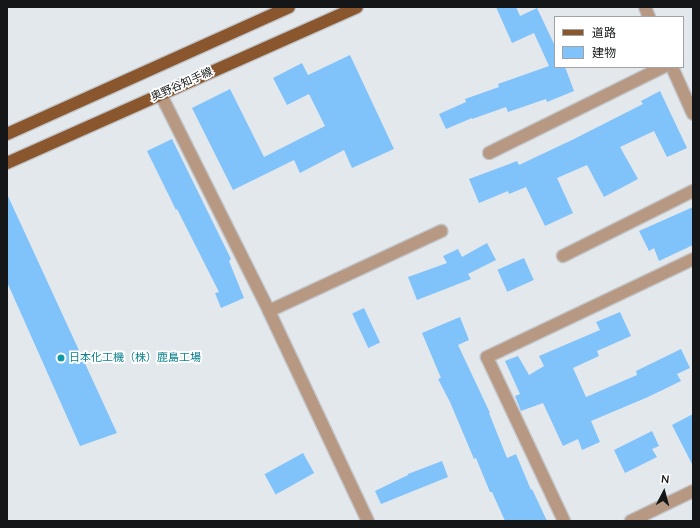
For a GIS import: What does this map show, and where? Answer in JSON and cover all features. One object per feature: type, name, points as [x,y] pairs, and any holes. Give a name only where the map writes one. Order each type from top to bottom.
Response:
[{"type":"main road","points":[[7,134],[289,7]]},
{"type":"main road","name":"奥野谷知手線","points":[[7,164],[357,7]]},
{"type":"street","points":[[489,153],[661,68]]},
{"type":"street","points":[[672,68],[693,114]]},
{"type":"street","points":[[161,95],[269,311],[368,521]]},
{"type":"street","points":[[563,256],[693,191]]},
{"type":"street","points":[[269,311],[441,231]]},
{"type":"street","points":[[564,521],[487,357],[693,259]]},
{"type":"street","points":[[630,521],[693,491]]},
{"type":"building","points":[[496,7],[516,7],[520,16],[537,8],[554,44],[554,68],[565,68],[574,91],[547,102],[546,99],[508,112],[506,107],[472,118],[446,129],[439,114],[466,102],[465,99],[499,87],[498,84],[549,66],[534,33],[512,43]]},
{"type":"building","points":[[350,55],[394,149],[352,168],[344,150],[300,173],[294,160],[233,190],[192,108],[230,89],[264,157],[325,126],[309,94],[287,105],[273,78],[302,63],[308,75]]},
{"type":"building","points":[[660,91],[687,148],[667,157],[654,131],[620,147],[638,179],[604,197],[587,165],[557,178],[573,213],[545,226],[526,187],[509,194],[508,191],[479,203],[469,179],[517,161],[519,165],[643,104],[641,101]]},
{"type":"building","points":[[172,139],[231,259],[229,261],[244,298],[221,308],[215,293],[219,292],[147,151]]},
{"type":"building","name":"日本化工機（株）鹿島工場","points":[[7,194],[117,433],[80,446],[7,282]]},
{"type":"building","points":[[693,207],[693,245],[659,261],[654,248],[649,251],[639,231]]},
{"type":"building","points":[[487,243],[496,260],[468,274],[471,279],[417,300],[408,277],[447,263],[443,256],[458,249],[462,257]]},
{"type":"building","points":[[524,258],[534,280],[507,292],[498,270]]},
{"type":"building","points":[[364,308],[380,342],[368,348],[352,313]]},
{"type":"building","points":[[620,312],[631,336],[597,351],[599,356],[573,368],[586,397],[637,375],[636,371],[681,349],[690,368],[677,374],[681,381],[648,397],[591,421],[600,442],[582,450],[578,439],[563,446],[543,403],[521,411],[515,396],[520,394],[505,361],[518,356],[529,375],[544,366],[539,356],[600,330],[596,322]]},
{"type":"building","points":[[460,317],[469,340],[458,345],[490,413],[507,458],[516,454],[531,490],[532,489],[547,521],[505,521],[492,492],[490,492],[476,458],[474,459],[450,402],[438,379],[441,378],[422,333]]},
{"type":"building","points":[[693,414],[693,466],[672,425]]},
{"type":"building","points":[[652,431],[659,446],[652,449],[657,457],[625,473],[614,450]]},
{"type":"building","points":[[303,453],[314,473],[276,494],[265,474]]},
{"type":"building","points":[[442,461],[448,477],[381,504],[375,491],[408,474]]},
{"type":"place","name":"日本化工機（株）鹿島工場","points":[[61,358]]}]
